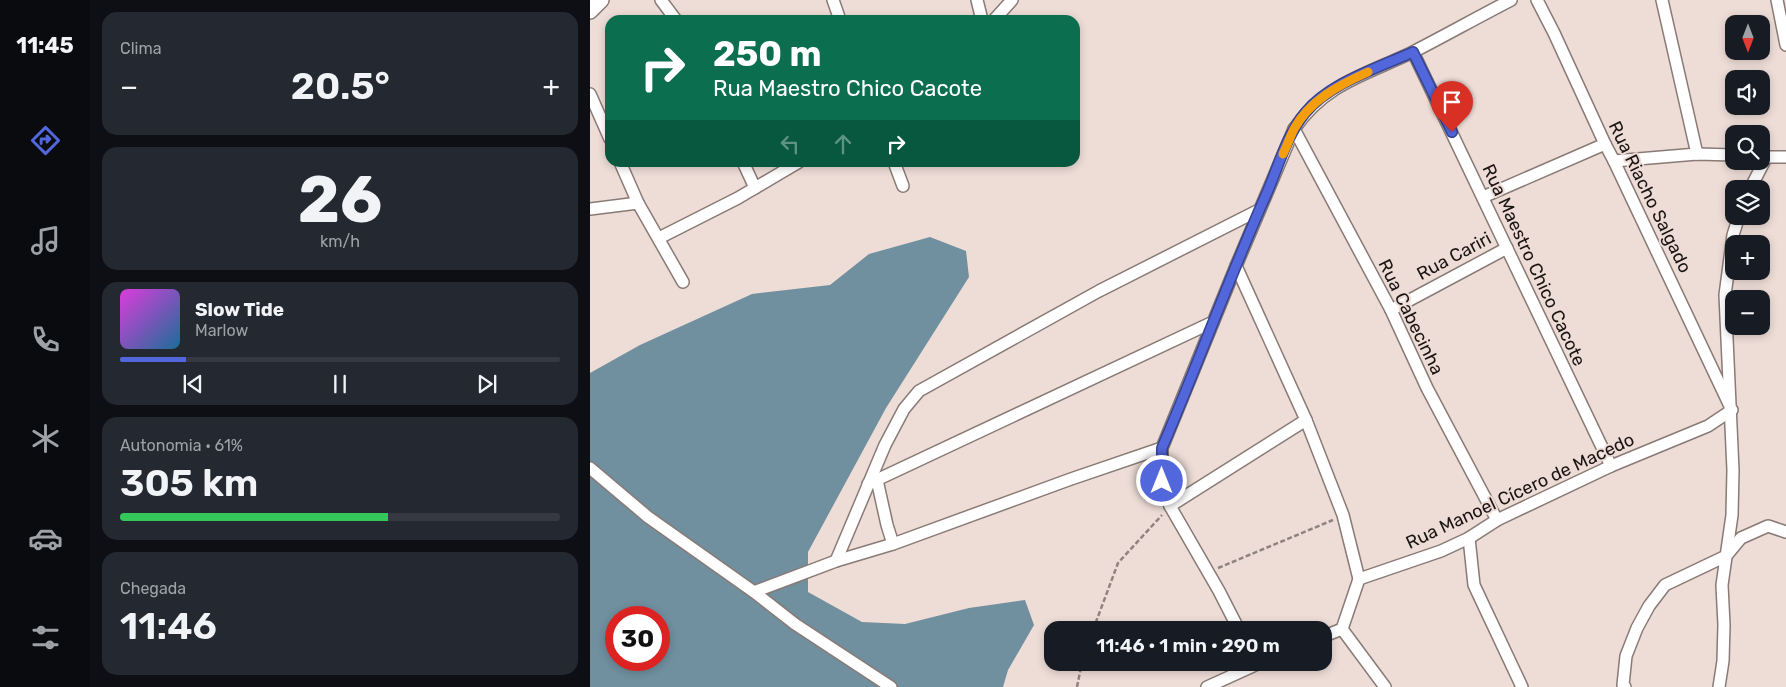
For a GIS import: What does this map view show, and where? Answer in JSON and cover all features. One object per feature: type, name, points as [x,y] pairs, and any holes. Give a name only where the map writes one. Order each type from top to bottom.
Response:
[{"type":"main road","points":[[590,11],[602,0]]},
{"type":"street","points":[[661,0],[672,15]]},
{"type":"street","points":[[833,0],[838,15]]},
{"type":"street","points":[[978,0],[981,15]]},
{"type":"street","points":[[998,15],[1012,0]]},
{"type":"street","points":[[1234,621],[1209,572],[1170,506],[1162,481],[1162,448],[1294,129],[1305,113],[1342,84],[1413,52],[1511,0]]},
{"type":"street","name":"Rua Riacho Salgado","points":[[1537,0],[1732,410]]},
{"type":"street","points":[[1662,0],[1697,154]]},
{"type":"street","points":[[1777,0],[1786,44]]},
{"type":"street","name":"Rua Maestro Chico Cacote","points":[[1413,52],[1611,466]]},
{"type":"street","points":[[590,94],[605,128]]},
{"type":"street","name":"Rua Cabecinha","points":[[1294,129],[1391,310],[1427,388],[1497,520]]},
{"type":"street","points":[[1483,197],[1605,144]]},
{"type":"street","points":[[1614,161],[1697,154],[1725,155]]},
{"type":"street","points":[[1770,158],[1786,157]]},
{"type":"street","points":[[622,167],[638,203],[683,282]]},
{"type":"street","points":[[745,167],[754,188]]},
{"type":"street","points":[[659,238],[691,223],[790,167]]},
{"type":"street","points":[[896,167],[903,186]]},
{"type":"street","points":[[590,209],[638,203]]},
{"type":"street","points":[[836,561],[872,482],[885,445],[904,410],[919,391],[1099,291],[1259,210]]},
{"type":"street","points":[[1719,687],[1724,661],[1722,585],[1732,514],[1732,410],[1725,296],[1733,235],[1736,225]]},
{"type":"street","name":"Rua Cariri","points":[[1391,310],[1507,248]]},
{"type":"street","points":[[1236,266],[1306,420],[1343,515],[1359,579],[1342,628],[1332,632]]},
{"type":"street","points":[[872,482],[1213,322]]},
{"type":"street","name":"Rua Manoel Cícero de Macedo","points":[[1359,579],[1441,551],[1469,538],[1497,520],[1611,466],[1708,426],[1732,410]]},
{"type":"street","points":[[1170,506],[1306,420]]},
{"type":"street","points":[[754,592],[836,561],[894,544],[1071,479],[1162,448]]},
{"type":"street","points":[[590,468],[648,517],[754,592],[795,624],[891,687]]},
{"type":"street","points":[[872,482],[894,544]]},
{"type":"street","points":[[1622,686],[1626,656],[1637,628],[1649,606],[1665,586],[1726,556],[1741,538],[1768,526],[1786,532]]},
{"type":"street","points":[[1469,538],[1474,585],[1522,687]]},
{"type":"street","points":[[1342,628],[1384,687]]},
{"type":"street","points":[[1207,687],[1240,671]]},
{"type":"street","points":[[1230,676],[1234,687]]},
{"type":"path","points":[[1096,621],[1118,563],[1170,506]]},
{"type":"path","points":[[1209,572],[1343,515]]},
{"type":"path","points":[[1077,687],[1080,671]]},
{"type":"water","points":[[930,237],[966,251],[969,277],[886,408],[808,552],[808,592],[862,622],[905,624],[969,608],[1025,600],[1034,625],[1008,670],[1003,687],[590,687],[590,373],[640,345],[752,294],[830,285],[869,254]]},
{"type":"slow traffic","points":[[1283,154],[1294,129],[1305,113],[1342,84],[1368,72]]},
{"type":"route","points":[[1162,481],[1162,448],[1259,210],[1294,129],[1305,113],[1342,84],[1413,52],[1452,132]]}]
